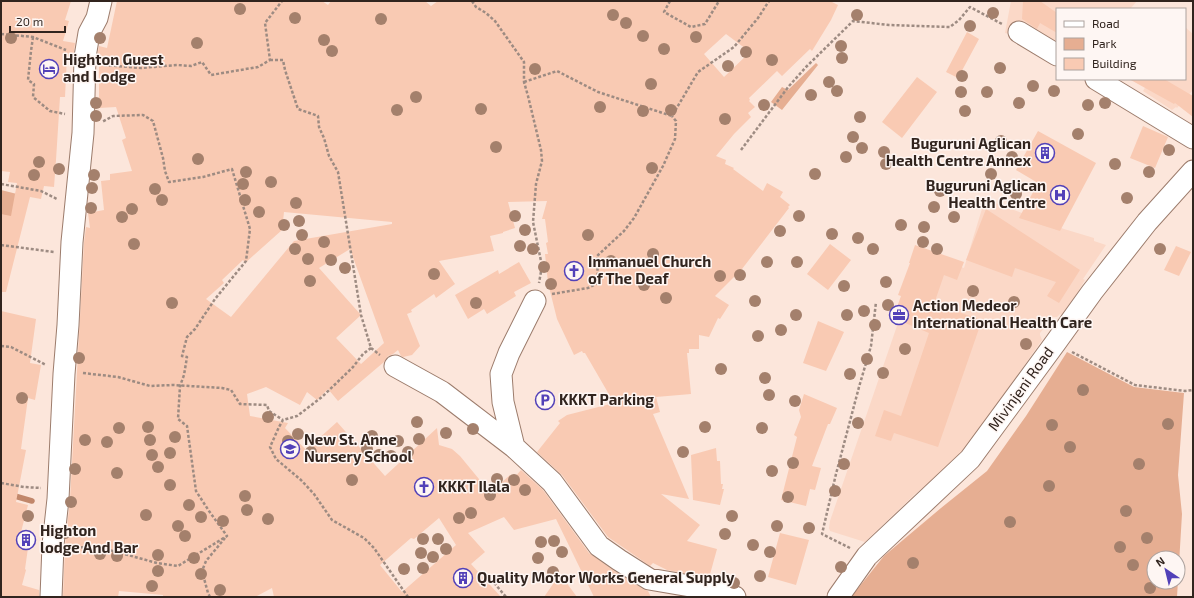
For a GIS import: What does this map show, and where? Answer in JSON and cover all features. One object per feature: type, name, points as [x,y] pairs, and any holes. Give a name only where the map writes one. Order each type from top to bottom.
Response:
[{"type":"street","points":[[51,597],[72,252],[83,133],[92,61],[89,33],[97,18],[101,1]]},
{"type":"street","points":[[1019,32],[1056,54]]},
{"type":"street","points":[[1098,80],[1193,138]]},
{"type":"street","name":"Mivinjeni Road","points":[[838,597],[867,556],[970,459],[1092,292],[1147,222],[1193,171]]},
{"type":"street","points":[[514,447],[503,402],[501,374],[535,301]]},
{"type":"street","points":[[395,366],[442,392],[514,447],[552,482],[599,546],[619,560],[649,578],[696,587],[735,597]]},
{"type":"path","points":[[270,60],[265,23],[282,1]]},
{"type":"path","points":[[472,1],[476,7],[495,21],[524,62],[524,82],[541,150],[542,162],[536,184],[533,222],[542,266],[535,301]]},
{"type":"path","points":[[670,1],[664,12],[691,27],[705,24],[714,6],[719,1]]},
{"type":"path","points":[[672,116],[698,72],[734,47],[758,18],[769,1]]},
{"type":"path","points":[[741,150],[806,67],[853,21],[889,25],[950,27],[959,20],[970,7],[1019,32]]},
{"type":"path","points":[[1,34],[33,37],[92,61],[141,68],[177,65],[191,66],[202,62],[211,75],[258,67],[270,60],[283,60],[298,109],[318,116],[319,127],[329,156],[338,172],[361,315],[371,348],[395,366]]},
{"type":"path","points":[[33,37],[28,80],[34,84],[33,97],[50,111],[67,114],[78,129],[83,133],[113,116],[143,115],[153,121],[164,158],[165,171],[169,182],[202,177],[232,169],[250,229],[246,261],[215,299],[195,329],[187,337],[182,356],[187,357],[184,375],[180,386],[178,419],[187,426],[196,491],[227,536]]},
{"type":"path","points":[[524,82],[557,71],[598,92],[672,116],[676,121],[674,139],[666,160],[634,218],[624,231],[597,256],[598,282],[588,288],[546,296],[535,301]]},
{"type":"path","points":[[1,184],[41,191],[76,207]]},
{"type":"path","points":[[1,245],[38,250],[72,252]]},
{"type":"path","points":[[867,556],[822,534],[859,387],[872,346],[876,302]]},
{"type":"path","points":[[1056,342],[1135,385],[1193,390]]},
{"type":"path","points":[[1,346],[11,348],[64,374],[74,371],[118,377],[150,386],[173,385],[222,388],[231,390],[240,404],[267,404],[269,411],[284,420]]},
{"type":"path","points":[[371,348],[363,354],[349,371],[322,397],[297,416],[284,420],[279,427],[270,447],[276,459],[301,480],[314,494],[332,520],[364,538],[374,548],[408,597]]},
{"type":"path","points":[[1,483],[24,487],[45,488],[56,500],[58,499]]},
{"type":"path","points":[[53,546],[102,548],[157,563],[178,566],[227,536]]},
{"type":"path","points":[[210,597],[202,571],[206,561],[227,536]]},
{"type":"path","points":[[491,579],[506,597]]},
{"type":"shaded area","points":[[1011,1],[1137,1],[1131,8],[1056,8],[1056,55],[1022,37],[1005,33]]},
{"type":"shaded area","points":[[1186,28],[1193,34],[1193,90],[1177,108],[1176,107],[1172,110],[1143,91],[1149,80],[1186,80]]},
{"type":"shaded area","name":"Action Medeor International Health Care","points":[[985,199],[1064,229],[1094,238],[1094,241],[1106,245],[1083,279],[1085,280],[1063,316],[1060,314],[1057,317],[1053,317],[1040,333],[1042,340],[957,461],[915,494],[865,542],[830,531],[830,521],[922,253],[964,268]]},
{"type":"green space","points":[[816,63],[818,65],[782,110],[771,102],[782,87],[788,90]]},
{"type":"green space","points":[[1,190],[25,196],[17,224],[1,221]]},
{"type":"green space","points":[[1067,352],[1134,387],[1184,393],[1178,475],[1182,514],[1180,550],[1146,550],[1146,590],[1177,590],[1177,597],[851,597],[884,556],[987,471],[1026,416]]},
{"type":"building","points":[[1,1],[71,1],[65,20],[69,21],[63,41],[75,43],[73,58],[67,57],[65,97],[60,97],[54,187],[44,186],[41,199],[30,197],[6,292],[1,292],[1,214],[11,216],[17,183],[8,182],[10,172],[1,171]]},
{"type":"building","points":[[117,1],[322,1],[328,5],[331,1],[425,1],[431,6],[438,1],[830,1],[838,5],[831,20],[812,51],[810,49],[782,76],[777,71],[749,98],[749,101],[755,107],[748,113],[751,117],[734,134],[716,156],[726,160],[725,164],[734,168],[733,169],[763,191],[767,183],[783,192],[780,197],[790,205],[742,269],[715,296],[729,305],[720,319],[718,318],[709,337],[699,335],[699,349],[689,349],[689,353],[687,353],[691,394],[656,397],[660,412],[653,414],[689,499],[661,494],[700,525],[687,541],[717,549],[709,578],[667,570],[653,563],[650,566],[608,537],[562,475],[537,452],[560,423],[558,421],[567,415],[614,403],[585,353],[582,351],[574,355],[557,319],[548,283],[545,254],[548,254],[546,243],[548,242],[545,219],[542,219],[547,201],[508,202],[515,228],[490,236],[494,251],[439,261],[455,284],[436,298],[434,294],[411,310],[412,312],[407,314],[420,346],[412,355],[403,357],[398,350],[388,356],[384,362],[338,401],[328,389],[317,400],[307,392],[300,405],[266,387],[247,394],[250,416],[288,423],[285,428],[306,450],[337,422],[385,476],[437,428],[439,445],[452,449],[460,456],[488,490],[501,480],[502,482],[510,475],[513,479],[521,470],[543,490],[589,553],[613,570],[648,591],[651,597],[594,597],[556,519],[514,530],[504,517],[468,533],[485,552],[471,564],[501,597],[274,597],[272,588],[255,597],[163,597],[163,595],[119,591],[118,597],[63,597],[65,546],[70,500],[84,243],[86,227],[90,228],[88,213],[104,210],[101,181],[110,180],[110,174],[132,171],[122,140],[126,138],[116,107],[99,108],[99,63],[97,62],[97,58],[99,46],[107,48]],"holes":[[[726,34],[750,52],[724,77],[704,54]],[[284,212],[392,222],[392,224],[294,241],[231,317],[206,299],[224,283],[222,280],[243,260],[245,263],[282,230]],[[350,249],[384,343],[361,364],[336,338],[361,315],[319,268]],[[439,518],[456,545],[402,592],[380,565],[411,538],[414,539]]]},
{"type":"building","points":[[1023,1],[1040,1],[1056,12],[1056,32],[1040,23],[1037,29],[1022,19]]},
{"type":"building","points":[[967,32],[979,39],[958,78],[946,72]]},
{"type":"building","points":[[917,77],[937,92],[902,138],[882,122]]},
{"type":"building","points":[[1131,80],[1166,80],[1193,96],[1193,117],[1175,103],[1174,104]]},
{"type":"building","points":[[1143,126],[1168,137],[1155,168],[1130,158]]},
{"type":"building","points":[[1038,131],[1096,163],[1060,231],[1019,218],[1038,183],[1016,170]]},
{"type":"building","points":[[986,209],[1080,270],[1059,303],[1047,296],[1056,282],[1015,268],[1012,277],[966,260]]},
{"type":"building","points":[[830,244],[851,260],[828,290],[807,274]]},
{"type":"building","points":[[915,245],[964,262],[957,280],[944,275],[934,304],[982,320],[938,447],[894,433],[891,441],[875,436],[884,410],[901,416],[929,333],[893,318],[901,296],[898,295]]},
{"type":"building","points":[[1176,246],[1191,252],[1179,276],[1164,270]]},
{"type":"building","points":[[519,262],[531,283],[514,292],[516,296],[487,314],[484,309],[468,319],[455,295],[498,270],[499,274]]},
{"type":"building","points":[[1,311],[36,319],[30,363],[41,365],[35,400],[28,398],[21,449],[26,450],[16,502],[28,505],[21,532],[30,534],[26,570],[22,585],[39,590],[39,597],[1,597]]},
{"type":"building","points":[[818,321],[844,332],[826,371],[803,363]]},
{"type":"building","points":[[804,394],[837,408],[830,424],[828,424],[812,466],[821,468],[815,490],[810,489],[806,506],[781,500],[797,437],[794,435],[801,417],[799,410]]},
{"type":"building","points":[[716,448],[717,461],[720,461],[721,484],[723,484],[722,489],[724,489],[720,505],[693,500],[691,455]]},
{"type":"building","points":[[780,533],[809,540],[796,585],[768,577]]},
{"type":"building","points":[[560,574],[577,597],[544,597]]},
{"type":"waterway","points":[[1,492],[32,501]]},
{"type":"place","name":"Highton Guest and Lodge","points":[[49,69]]},
{"type":"place","name":"Buguruni Aglican Health Centre Annex","points":[[1045,153]]},
{"type":"place","name":"Buguruni Aglican Health Centre","points":[[1060,195]]},
{"type":"place","name":"Immanuel Church of The Deaf","points":[[574,271]]},
{"type":"place","name":"Action Medeor International Health Care","points":[[899,315]]},
{"type":"place","name":"KKKT Parking","points":[[545,400]]},
{"type":"place","name":"New St. Anne Nursery School","points":[[290,449]]},
{"type":"place","name":"KKKT Ilala","points":[[424,487]]},
{"type":"place","name":"Highton lodge And Bar","points":[[26,540]]},
{"type":"place","name":"Quality Motor Works General Supply","points":[[463,578]]}]
